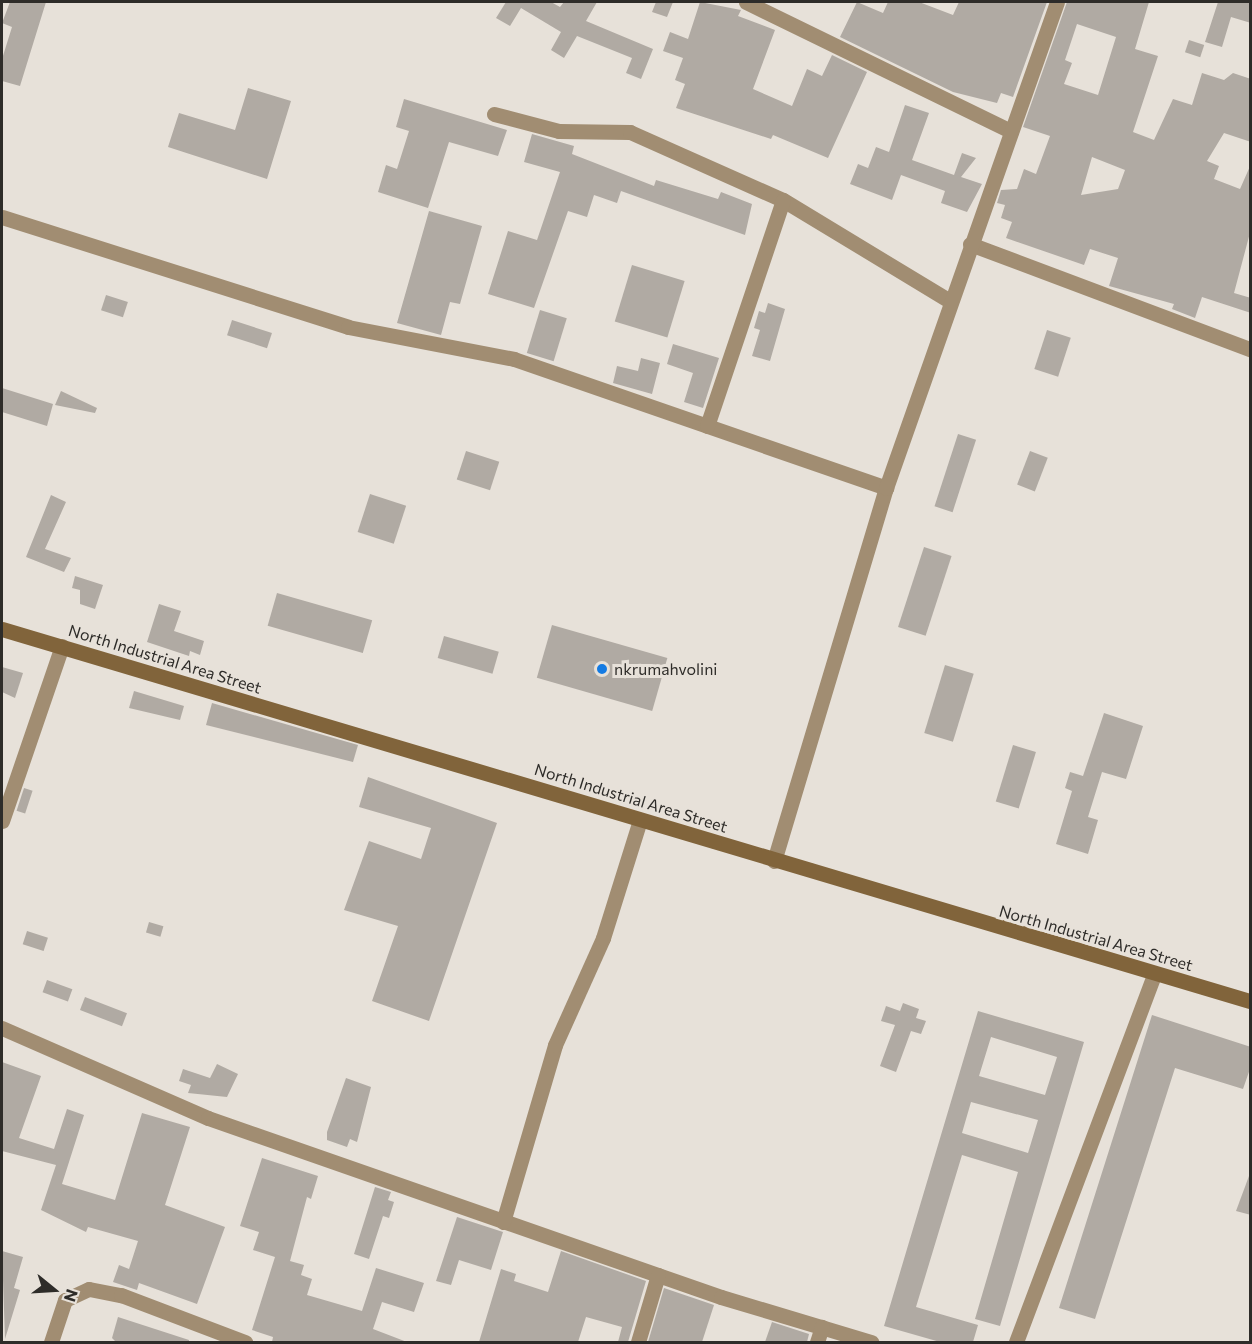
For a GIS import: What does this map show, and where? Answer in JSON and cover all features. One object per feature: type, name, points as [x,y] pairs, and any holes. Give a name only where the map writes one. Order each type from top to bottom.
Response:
[{"type":"main road","name":"North Industrial Area Street","points":[[2,629],[774,861],[1251,1001]]},
{"type":"street","points":[[746,2],[1011,130]]},
{"type":"street","points":[[774,861],[886,488],[1057,2]]},
{"type":"street","points":[[494,114],[560,131],[630,132],[783,200],[950,301]]},
{"type":"street","points":[[707,426],[783,200]]},
{"type":"street","points":[[2,217],[348,327],[514,359],[886,488]]},
{"type":"street","points":[[970,244],[1251,349]]},
{"type":"street","points":[[2,821],[62,646]]},
{"type":"street","points":[[503,1222],[555,1045],[603,938],[640,820]]},
{"type":"street","points":[[1016,1342],[1154,974]]},
{"type":"street","points":[[2,1028],[208,1118],[658,1275],[871,1342]]},
{"type":"street","points":[[638,1342],[658,1275]]},
{"type":"street","points":[[51,1342],[66,1300],[89,1289],[122,1295],[245,1342]]},
{"type":"street","points":[[817,1342],[822,1327]]},
{"type":"building","points":[[10,2],[46,2],[20,86],[2,81],[2,59],[12,27],[2,23]]},
{"type":"building","points":[[506,2],[551,2],[560,7],[564,2],[597,2],[586,21],[653,49],[641,79],[626,73],[632,58],[577,36],[564,58],[551,50],[561,32],[521,8],[510,26],[496,18]]},
{"type":"building","points":[[656,2],[673,2],[667,17],[652,12]]},
{"type":"building","points":[[700,2],[741,10],[738,16],[775,30],[753,89],[792,106],[807,69],[822,76],[832,55],[867,72],[828,158],[773,135],[771,139],[676,108],[685,84],[675,80],[683,58],[663,51],[670,32],[688,39]]},
{"type":"building","points":[[857,2],[883,13],[888,2],[919,2],[953,15],[959,2],[1047,2],[1013,97],[1001,93],[997,103],[953,92],[840,37]]},
{"type":"building","points":[[1067,2],[1149,2],[1135,49],[1158,56],[1133,132],[1154,140],[1173,99],[1192,105],[1202,73],[1224,80],[1233,73],[1251,79],[1251,142],[1224,133],[1207,161],[1219,166],[1214,179],[1240,189],[1251,164],[1251,229],[1234,293],[1251,298],[1251,313],[1202,297],[1195,318],[1172,309],[1174,304],[1109,286],[1118,258],[1090,249],[1084,265],[1006,238],[1012,222],[1001,218],[1005,205],[997,203],[1001,190],[1017,189],[1024,169],[1036,174],[1050,136],[1023,127]],"holes":[[[1077,24],[1116,37],[1098,95],[1064,84],[1072,63],[1065,60]],[[1092,157],[1125,170],[1118,189],[1081,195]]]},
{"type":"building","points":[[1218,2],[1251,2],[1251,23],[1231,17],[1222,47],[1205,42]]},
{"type":"building","points":[[1189,40],[1204,45],[1200,57],[1185,52]]},
{"type":"building","points":[[248,88],[291,101],[267,179],[168,147],[179,113],[235,130]]},
{"type":"building","points":[[404,99],[507,130],[498,156],[449,142],[428,208],[378,192],[386,165],[397,169],[409,131],[396,127]]},
{"type":"building","points":[[905,105],[929,113],[912,160],[954,175],[962,153],[976,158],[961,177],[982,184],[967,212],[941,203],[945,191],[901,175],[892,200],[850,184],[858,164],[868,168],[876,147],[889,152]]},
{"type":"building","points":[[532,134],[574,146],[572,154],[654,186],[656,180],[718,199],[721,192],[752,204],[745,235],[621,191],[617,203],[594,195],[587,217],[568,211],[534,308],[488,294],[508,231],[537,240],[560,172],[524,162]]},
{"type":"building","points":[[429,211],[482,226],[460,304],[450,302],[441,335],[397,323]]},
{"type":"building","points":[[632,265],[685,281],[667,338],[615,321]]},
{"type":"building","points":[[106,295],[128,302],[123,317],[101,310]]},
{"type":"building","points":[[768,303],[785,309],[770,361],[752,356],[760,330],[754,328],[759,311],[765,313]]},
{"type":"building","points":[[540,310],[567,318],[554,361],[527,353]]},
{"type":"building","points":[[232,320],[272,333],[267,348],[227,335]]},
{"type":"building","points":[[1047,330],[1071,338],[1058,377],[1034,369]]},
{"type":"building","points":[[673,344],[719,358],[703,408],[684,402],[693,373],[667,364]]},
{"type":"building","points":[[641,358],[660,363],[652,394],[613,383],[617,366],[638,371]]},
{"type":"building","points":[[2,388],[53,404],[47,426],[2,412]]},
{"type":"building","points":[[61,391],[97,408],[95,413],[55,405]]},
{"type":"building","points":[[958,434],[976,440],[953,512],[935,506]]},
{"type":"building","points":[[466,451],[499,462],[490,490],[457,480]]},
{"type":"building","points":[[1030,451],[1048,458],[1035,491],[1017,485]]},
{"type":"building","points":[[370,494],[406,506],[394,544],[358,532]]},
{"type":"building","points":[[51,495],[66,502],[45,549],[71,558],[64,572],[26,557]]},
{"type":"building","points":[[924,547],[952,556],[926,636],[898,627]]},
{"type":"building","points":[[75,576],[103,585],[95,609],[80,604],[80,590],[72,588]]},
{"type":"building","points":[[277,593],[372,620],[363,653],[268,626]]},
{"type":"building","points":[[159,604],[181,611],[174,631],[204,641],[200,655],[190,651],[189,656],[147,642]]},
{"type":"building","name":"nkrumahvolini","points":[[552,625],[667,658],[652,711],[537,678]]},
{"type":"building","points":[[444,636],[499,652],[492,674],[438,658]]},
{"type":"building","points":[[945,665],[974,674],[953,742],[924,733]]},
{"type":"building","points":[[2,667],[23,673],[15,698],[2,692]]},
{"type":"building","points":[[134,691],[184,706],[180,720],[129,708]]},
{"type":"building","points":[[212,703],[358,745],[353,762],[206,725]]},
{"type":"building","points":[[1104,713],[1143,726],[1126,779],[1102,772],[1088,817],[1098,820],[1088,854],[1056,844],[1072,791],[1065,788],[1070,772],[1083,776]]},
{"type":"building","points":[[1013,745],[1036,752],[1019,808],[996,801]]},
{"type":"building","points":[[368,777],[497,823],[429,1021],[372,1001],[398,926],[344,910],[369,841],[421,859],[431,828],[359,807]]},
{"type":"building","points":[[24,788],[33,791],[25,814],[17,811]]},
{"type":"building","points":[[149,922],[163,926],[160,937],[146,933]]},
{"type":"building","points":[[27,931],[48,938],[44,951],[23,944]]},
{"type":"building","points":[[47,980],[72,989],[68,1001],[43,992]]},
{"type":"building","points":[[85,997],[127,1013],[122,1026],[80,1010]]},
{"type":"building","points":[[903,1003],[919,1009],[916,1018],[926,1021],[921,1034],[911,1031],[896,1072],[880,1066],[895,1025],[881,1021],[886,1006],[900,1011]]},
{"type":"building","points":[[978,1011],[1084,1042],[1000,1326],[975,1319],[1018,1172],[962,1155],[916,1307],[978,1325],[973,1342],[940,1342],[884,1326]],"holes":[[[991,1037],[1057,1057],[1045,1095],[979,1076]],[[971,1102],[1038,1120],[1028,1153],[962,1133]]]},
{"type":"building","points":[[1152,1015],[1251,1047],[1251,1066],[1243,1089],[1175,1068],[1095,1319],[1059,1308]]},
{"type":"building","points":[[2,1062],[41,1076],[19,1138],[54,1149],[67,1109],[84,1115],[62,1184],[115,1200],[142,1113],[190,1127],[165,1205],[225,1227],[197,1304],[139,1283],[137,1290],[113,1282],[119,1265],[129,1269],[138,1241],[88,1227],[86,1232],[41,1210],[56,1165],[2,1151]]},
{"type":"building","points":[[217,1064],[238,1074],[227,1097],[188,1093],[191,1085],[179,1081],[183,1069],[210,1078]]},
{"type":"building","points":[[346,1078],[371,1087],[357,1142],[350,1139],[347,1147],[327,1140],[327,1132]]},
{"type":"building","points":[[262,1158],[318,1176],[311,1199],[307,1197],[290,1261],[304,1265],[301,1275],[312,1279],[307,1295],[362,1311],[376,1268],[424,1283],[414,1312],[382,1302],[373,1329],[407,1342],[272,1342],[273,1337],[252,1330],[275,1257],[253,1250],[259,1232],[240,1226]]},
{"type":"building","points":[[1249,1176],[1251,1176],[1251,1215],[1236,1211]]},
{"type":"building","points":[[375,1187],[391,1192],[388,1200],[394,1202],[389,1218],[383,1216],[369,1259],[354,1254]]},
{"type":"building","points":[[457,1217],[503,1232],[491,1270],[459,1260],[451,1285],[436,1281]]},
{"type":"building","points":[[2,1251],[23,1257],[14,1288],[20,1290],[5,1339]]},
{"type":"building","points":[[561,1251],[646,1281],[628,1342],[618,1342],[622,1327],[586,1317],[578,1342],[479,1342],[501,1269],[516,1274],[514,1281],[548,1292]]},
{"type":"building","points":[[664,1288],[714,1305],[702,1342],[648,1342]]},
{"type":"building","points":[[118,1317],[189,1340],[189,1342],[116,1342],[112,1338]]},
{"type":"building","points":[[772,1322],[809,1334],[807,1342],[765,1342]]},
{"type":"place","name":"nkrumahvolini","points":[[602,669]]}]
